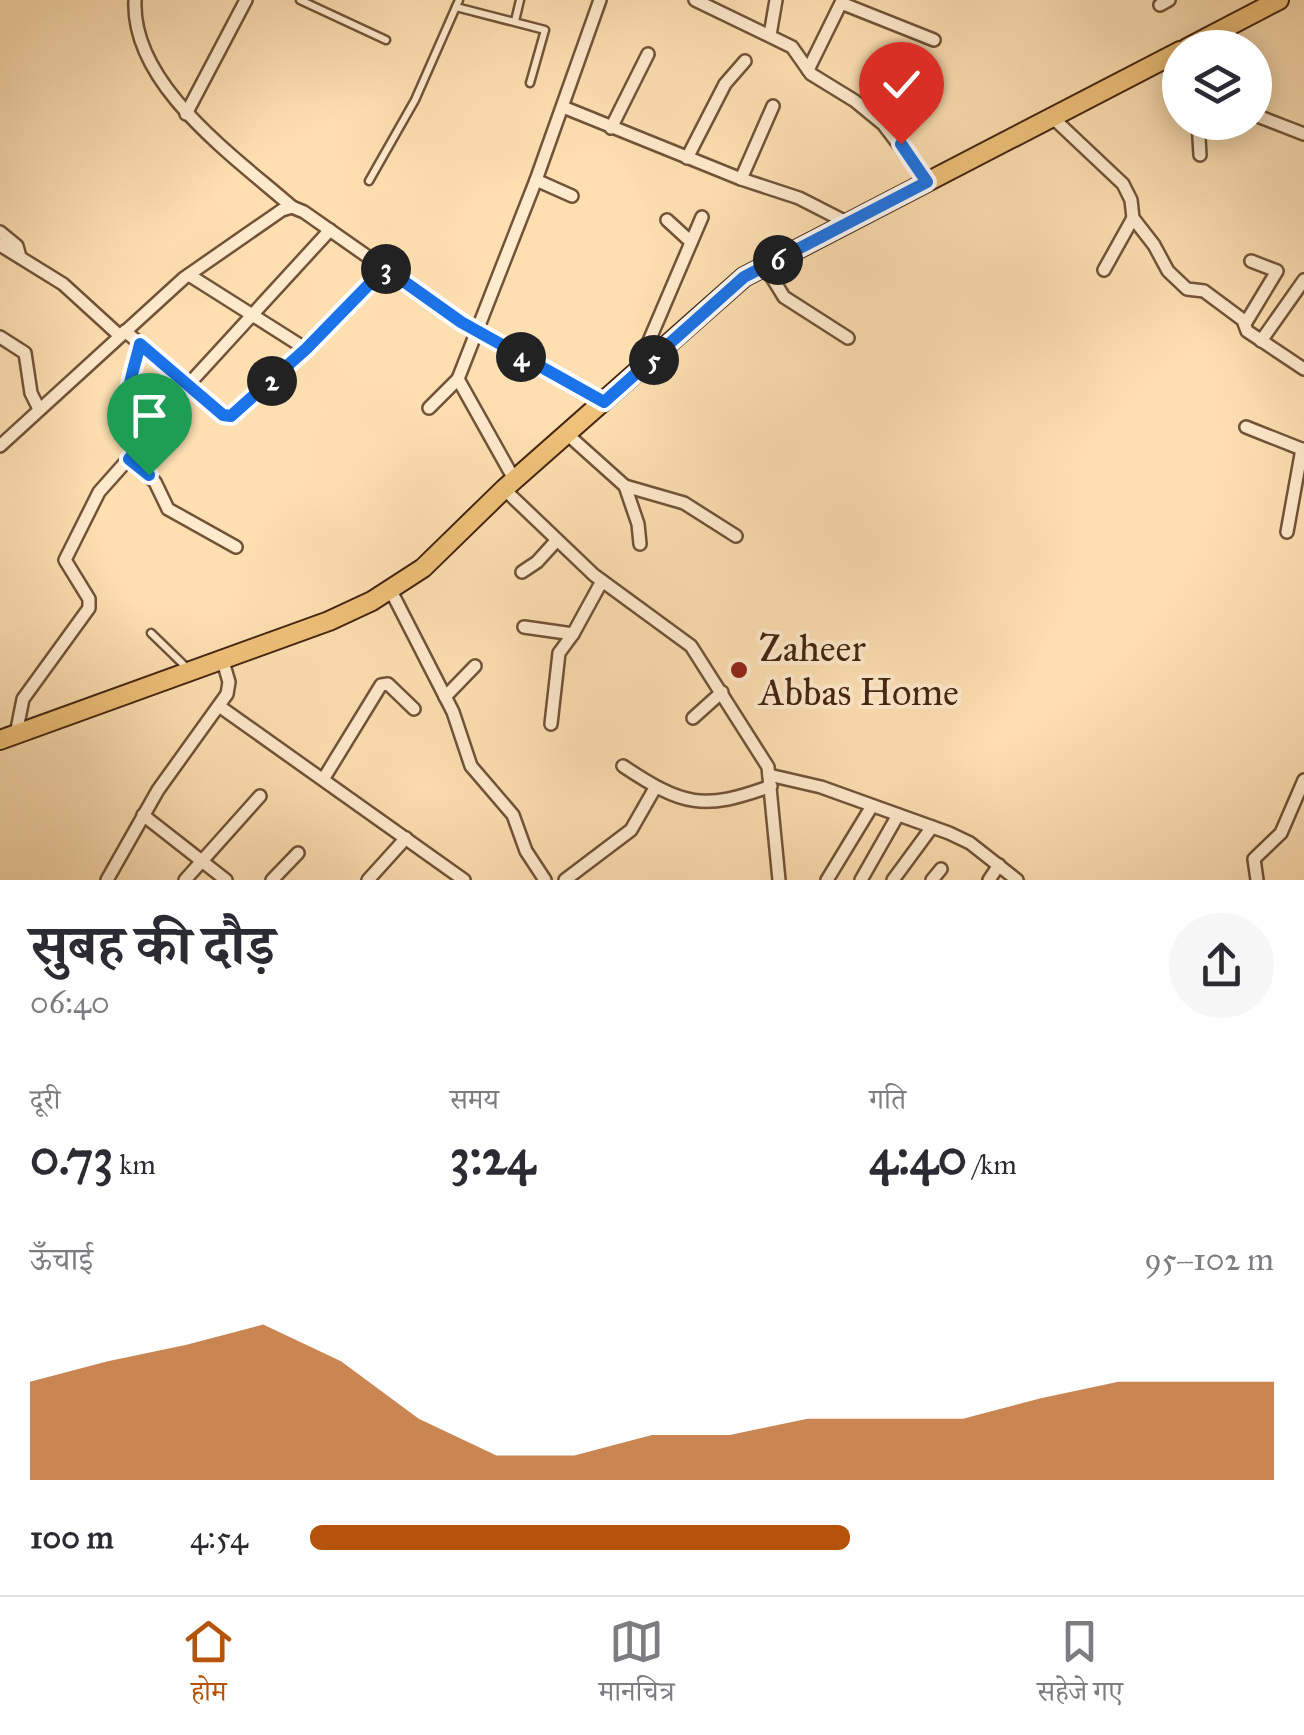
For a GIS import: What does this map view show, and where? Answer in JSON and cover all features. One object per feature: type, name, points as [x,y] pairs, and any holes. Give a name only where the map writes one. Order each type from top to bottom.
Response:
[{"type":"main road","points":[[1217,30],[1257,5],[1280,0]]},
{"type":"main road","points":[[8,737],[328,621],[390,589],[422,568],[509,484],[744,277],[1162,60]]},
{"type":"street","points":[[135,0],[140,42],[186,114],[292,207],[475,330],[604,402]]},
{"type":"street","points":[[186,114],[246,0]]},
{"type":"street","points":[[429,408],[458,379],[536,180],[600,0]]},
{"type":"street","points":[[696,0],[792,47],[808,70],[883,124],[927,182]]},
{"type":"street","points":[[770,36],[776,0]]},
{"type":"street","points":[[808,70],[841,2],[934,40]]},
{"type":"street","points":[[612,128],[648,54]]},
{"type":"street","points":[[686,158],[725,84],[745,61]]},
{"type":"street","points":[[741,179],[773,106]]},
{"type":"street","points":[[562,108],[741,179],[800,198],[848,223]]},
{"type":"street","points":[[1052,118],[1123,184],[1134,218],[1168,272],[1187,289],[1204,290],[1245,324],[1247,330],[1304,369]]},
{"type":"street","points":[[1272,122],[1304,134]]},
{"type":"street","points":[[1199,140],[1200,155]]},
{"type":"street","points":[[536,180],[572,196]]},
{"type":"street","points":[[0,446],[189,274],[292,207]]},
{"type":"street","points":[[633,378],[702,217]]},
{"type":"street","points":[[1104,270],[1134,218]]},
{"type":"street","points":[[668,220],[690,242]]},
{"type":"street","points":[[188,385],[330,230]]},
{"type":"street","points":[[0,232],[17,246],[20,258]]},
{"type":"street","points":[[0,244],[82,300],[223,415],[231,416],[306,349],[385,268]]},
{"type":"street","points":[[1245,324],[1277,271],[1250,261]]},
{"type":"street","points":[[766,266],[784,296],[848,338]]},
{"type":"street","points":[[189,274],[306,349]]},
{"type":"street","points":[[1261,341],[1304,280]]},
{"type":"street","points":[[0,337],[25,353],[31,393],[39,409]]},
{"type":"street","points":[[8,737],[23,699],[89,608],[89,599],[67,566],[66,554],[99,492],[139,448],[140,428],[128,406],[128,396],[140,344]]},
{"type":"street","points":[[458,379],[509,484],[557,540],[602,581],[690,646],[722,692],[768,767],[779,880]]},
{"type":"street","points":[[1246,426],[1303,449],[1288,532]]},
{"type":"street","points":[[567,434],[625,486],[684,502],[736,536]]},
{"type":"street","points":[[129,459],[155,482],[168,509],[236,547]]},
{"type":"street","points":[[625,486],[638,524],[640,544]]},
{"type":"street","points":[[522,572],[557,540]]},
{"type":"street","points":[[551,724],[559,653],[602,581]]},
{"type":"street","points":[[390,589],[457,722],[471,766],[514,816],[526,851],[545,880]]},
{"type":"street","points":[[524,627],[573,634]]},
{"type":"street","points":[[107,880],[184,750],[219,706],[228,688],[222,658]]},
{"type":"street","points":[[445,697],[475,666]]},
{"type":"street","points":[[324,778],[381,685],[388,684],[414,708]]},
{"type":"street","points":[[693,718],[722,692]]},
{"type":"street","points":[[219,706],[464,880]]},
{"type":"street","points":[[623,766],[656,788],[690,800],[717,803],[770,780],[821,787],[970,844],[1017,880]]},
{"type":"street","points":[[1257,880],[1254,859],[1282,833],[1304,780]]},
{"type":"street","points":[[565,880],[631,830],[656,788]]},
{"type":"street","points":[[185,880],[260,796]]},
{"type":"street","points":[[827,880],[872,806]]},
{"type":"street","points":[[861,880],[898,815]]},
{"type":"street","points":[[144,816],[226,880]]},
{"type":"street","points":[[893,880],[932,827]]},
{"type":"street","points":[[368,880],[406,838]]},
{"type":"street","points":[[272,880],[298,853]]},
{"type":"street","points":[[989,880],[1000,866]]},
{"type":"street","points":[[932,880],[941,869]]},
{"type":"lane","points":[[300,0],[386,40]]},
{"type":"lane","points":[[515,21],[520,0]]},
{"type":"lane","points":[[369,182],[415,100],[458,3],[546,32],[530,83]]},
{"type":"lane","points":[[152,633],[188,670]]},
{"type":"place","name":"Zaheer Abbas Home","points":[[739,670]]},
{"type":"route","points":[[149,475],[129,459],[139,448],[141,438],[128,406],[140,344],[223,415],[231,416],[306,349],[385,268],[461,322],[604,402],[744,277],[927,182],[901,144]]}]
